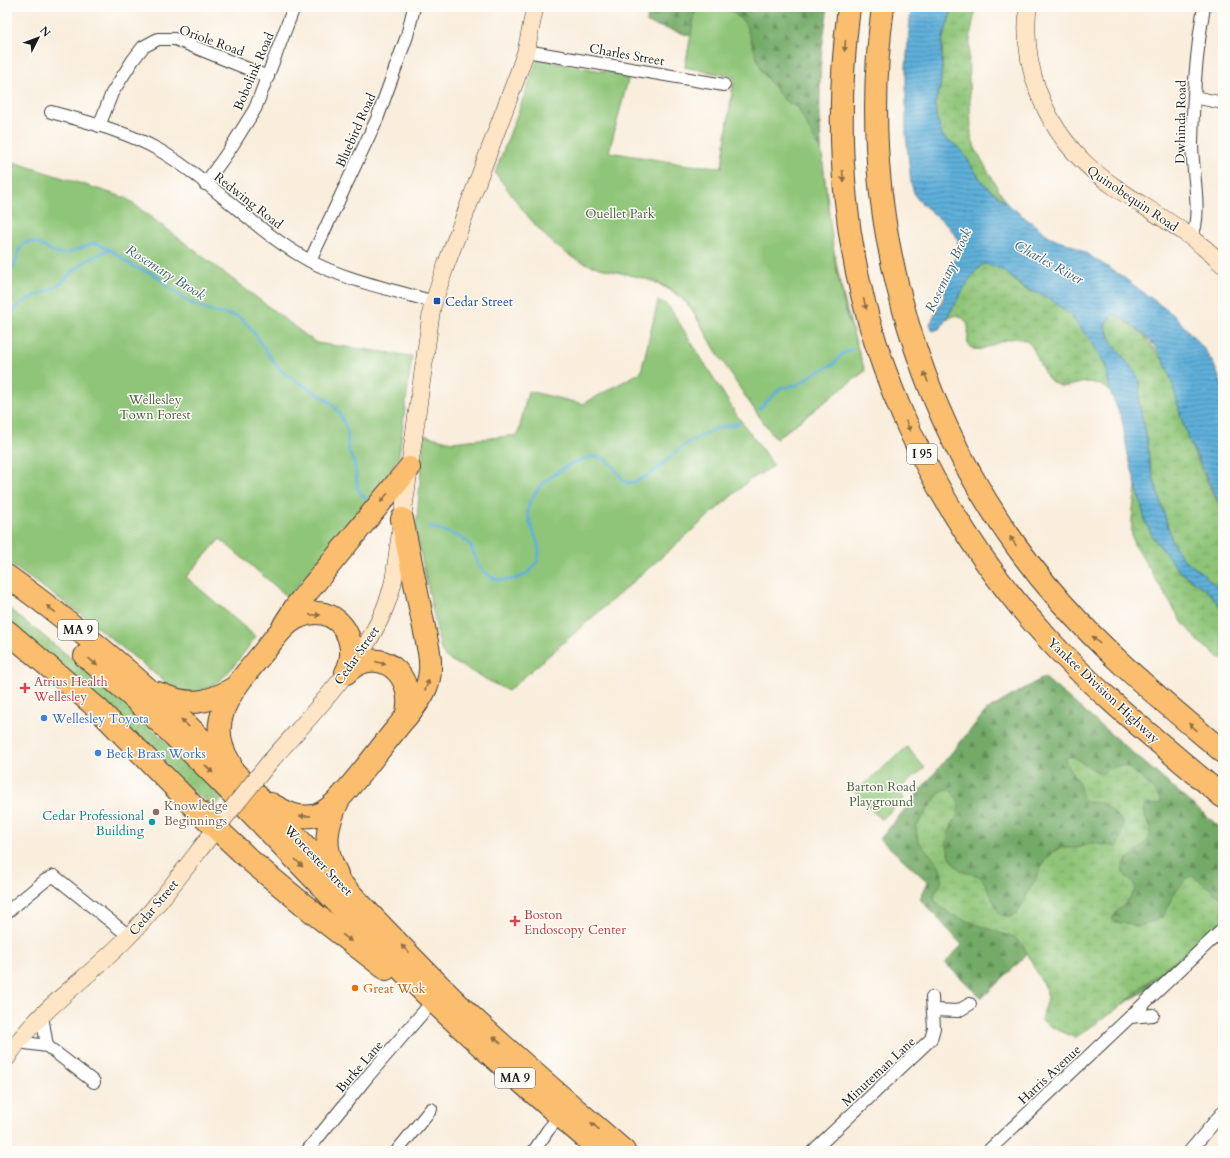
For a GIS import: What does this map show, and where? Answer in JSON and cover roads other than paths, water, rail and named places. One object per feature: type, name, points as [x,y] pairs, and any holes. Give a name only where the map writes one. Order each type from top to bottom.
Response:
[{"type":"highway","name":"Yankee Division Highway","points":[[848,7],[843,61],[842,119],[843,170],[848,223],[859,279],[874,336],[893,391],[917,445],[944,496],[976,547],[1009,594],[1034,624],[1088,680],[1223,797]]},
{"type":"highway","name":"I 95","points":[[883,7],[876,96],[877,153],[883,209],[892,265],[907,321],[923,369],[947,427],[992,511],[1025,558],[1056,597],[1114,657],[1223,752]]},
{"type":"highway","points":[[281,631],[296,606],[409,468]]},
{"type":"highway","points":[[259,798],[290,814],[302,816],[322,812],[339,799],[424,693],[430,670],[428,641],[402,518]]},
{"type":"highway","name":"Worcester Street","points":[[7,576],[71,625],[146,688],[189,728],[482,1027],[624,1151]]},
{"type":"highway","name":"Worcester Street","points":[[7,595],[88,658],[169,730],[433,1001],[495,1060],[601,1151]]},
{"type":"highway","points":[[242,781],[228,759],[219,736],[221,717],[234,688],[281,631],[293,620],[304,615],[317,614],[333,619],[344,629],[352,646],[351,661],[346,673]]},
{"type":"highway","points":[[7,631],[93,704],[261,870],[406,985],[433,1001]]},
{"type":"highway","points":[[346,673],[356,664],[370,661],[384,663],[396,670],[408,688],[409,704],[406,717]]},
{"type":"highway","points":[[146,688],[173,700],[189,703],[210,700],[234,688]]},
{"type":"highway","points":[[339,799],[331,817],[327,832],[327,848],[332,864],[345,887]]},
{"type":"main road","name":"Cedar Street","points":[[7,1058],[18,1042],[42,1016],[129,936],[268,764],[346,673],[372,635],[385,608],[392,585],[434,302],[526,51],[535,7]]},
{"type":"main road","name":"Quinobequin Road","points":[[1028,7],[1028,46],[1033,76],[1043,105],[1061,137],[1081,161],[1101,178],[1192,238],[1223,265]]},
{"type":"street","name":"Bobolink Road","points":[[205,184],[230,149],[255,109],[294,7]]},
{"type":"street","name":"Bluebird Road","points":[[310,261],[377,119],[407,36],[414,7]]},
{"type":"street","name":"Dwhinda Road","points":[[1192,238],[1196,223],[1192,145],[1196,54],[1204,7]]},
{"type":"street","name":"Oriole Road","points":[[99,126],[112,93],[133,60],[143,47],[158,39],[175,39],[268,76]]},
{"type":"street","name":"Charles Street","points":[[526,51],[724,85]]},
{"type":"street","points":[[1194,97],[1223,103]]},
{"type":"street","name":"Redwing Road","points":[[51,112],[99,126],[145,143],[159,150],[282,244],[310,261],[348,278],[434,302]]},
{"type":"street","points":[[7,912],[46,880],[54,876],[129,936]]},
{"type":"street","name":"Harris Avenue","points":[[988,1151],[1223,929]]},
{"type":"street","name":"Minuteman Lane","points":[[813,1151],[929,1042],[933,1035],[934,1028],[932,997]]},
{"type":"street","name":"Burke Lane","points":[[306,1151],[433,1001]]},
{"type":"street","points":[[934,1010],[958,1011],[970,1004]]},
{"type":"street","points":[[1130,1017],[1153,1015]]},
{"type":"street","points":[[42,1016],[47,1046]]},
{"type":"street","points":[[18,1042],[47,1046],[94,1082]]},
{"type":"street","points":[[397,1151],[431,1110]]},
{"type":"street","points":[[1190,1151],[1223,1112]]},
{"type":"street","points":[[534,1151],[548,1130],[560,1116]]},
{"type":"water","name":"Charles River","points":[[911,7],[953,7],[942,41],[940,88],[935,103],[936,116],[943,137],[960,148],[982,182],[1006,203],[1049,236],[1076,247],[1120,275],[1175,316],[1204,349],[1213,363],[1223,386],[1223,509],[1188,437],[1164,360],[1145,336],[1120,317],[1112,315],[1105,325],[1113,344],[1140,381],[1139,403],[1147,438],[1149,462],[1172,541],[1182,558],[1202,573],[1223,592],[1223,611],[1210,593],[1179,571],[1153,537],[1146,523],[1128,455],[1122,420],[1110,391],[1106,366],[1091,341],[1070,315],[1049,298],[1024,288],[1002,270],[994,266],[984,264],[980,266],[969,280],[942,326],[933,331],[930,324],[944,297],[945,280],[957,254],[958,239],[949,227],[915,196],[911,183],[906,134],[906,67]]},
{"type":"waterway","name":"Rosemary Brook","points":[[7,272],[14,266],[21,247],[28,242],[36,243],[61,254],[95,243],[111,250],[132,266],[155,275],[182,298],[191,303],[213,312],[236,316],[243,320],[252,330],[276,365],[284,373],[329,401],[339,412],[348,435],[348,448],[355,466],[358,489],[362,495],[369,500]]},
{"type":"waterway","name":"Rosemary Brook","points":[[7,322],[17,306],[30,298],[52,289],[63,282],[83,263],[99,254],[111,250]]},
{"type":"waterway","name":"Rosemary Brook","points":[[759,409],[781,388],[797,385],[813,374],[834,364],[842,354],[852,349]]},
{"type":"waterway","name":"Rosemary Brook","points":[[429,526],[457,536],[470,545],[478,565],[489,576],[500,580],[518,578],[531,570],[539,555],[539,548],[529,520],[529,503],[543,484],[553,475],[576,462],[587,458],[596,457],[602,458],[610,463],[627,483],[636,481],[652,473],[680,449],[703,435],[715,429],[739,423]]},
{"type":"place","name":"Cedar Street","points":[[437,301]]},
{"type":"place","name":"Atrius Health Wellesley","points":[[25,688]]},
{"type":"place","name":"Wellesley Toyota","points":[[44,718]]},
{"type":"place","name":"Beck Brass Works","points":[[98,753]]},
{"type":"place","name":"Knowledge Beginnings","points":[[156,812]]},
{"type":"place","name":"Cedar Professional Building","points":[[152,822]]},
{"type":"place","name":"Boston Endoscopy Center","points":[[515,921]]},
{"type":"place","name":"Great Wok","points":[[355,988]]},
{"type":"park label","name":"Ouellet Park","points":[[620,213]]},
{"type":"park label","name":"Wellesley Town Forest","points":[[155,406]]},
{"type":"park label","name":"Barton Road Playground","points":[[881,794]]}]
